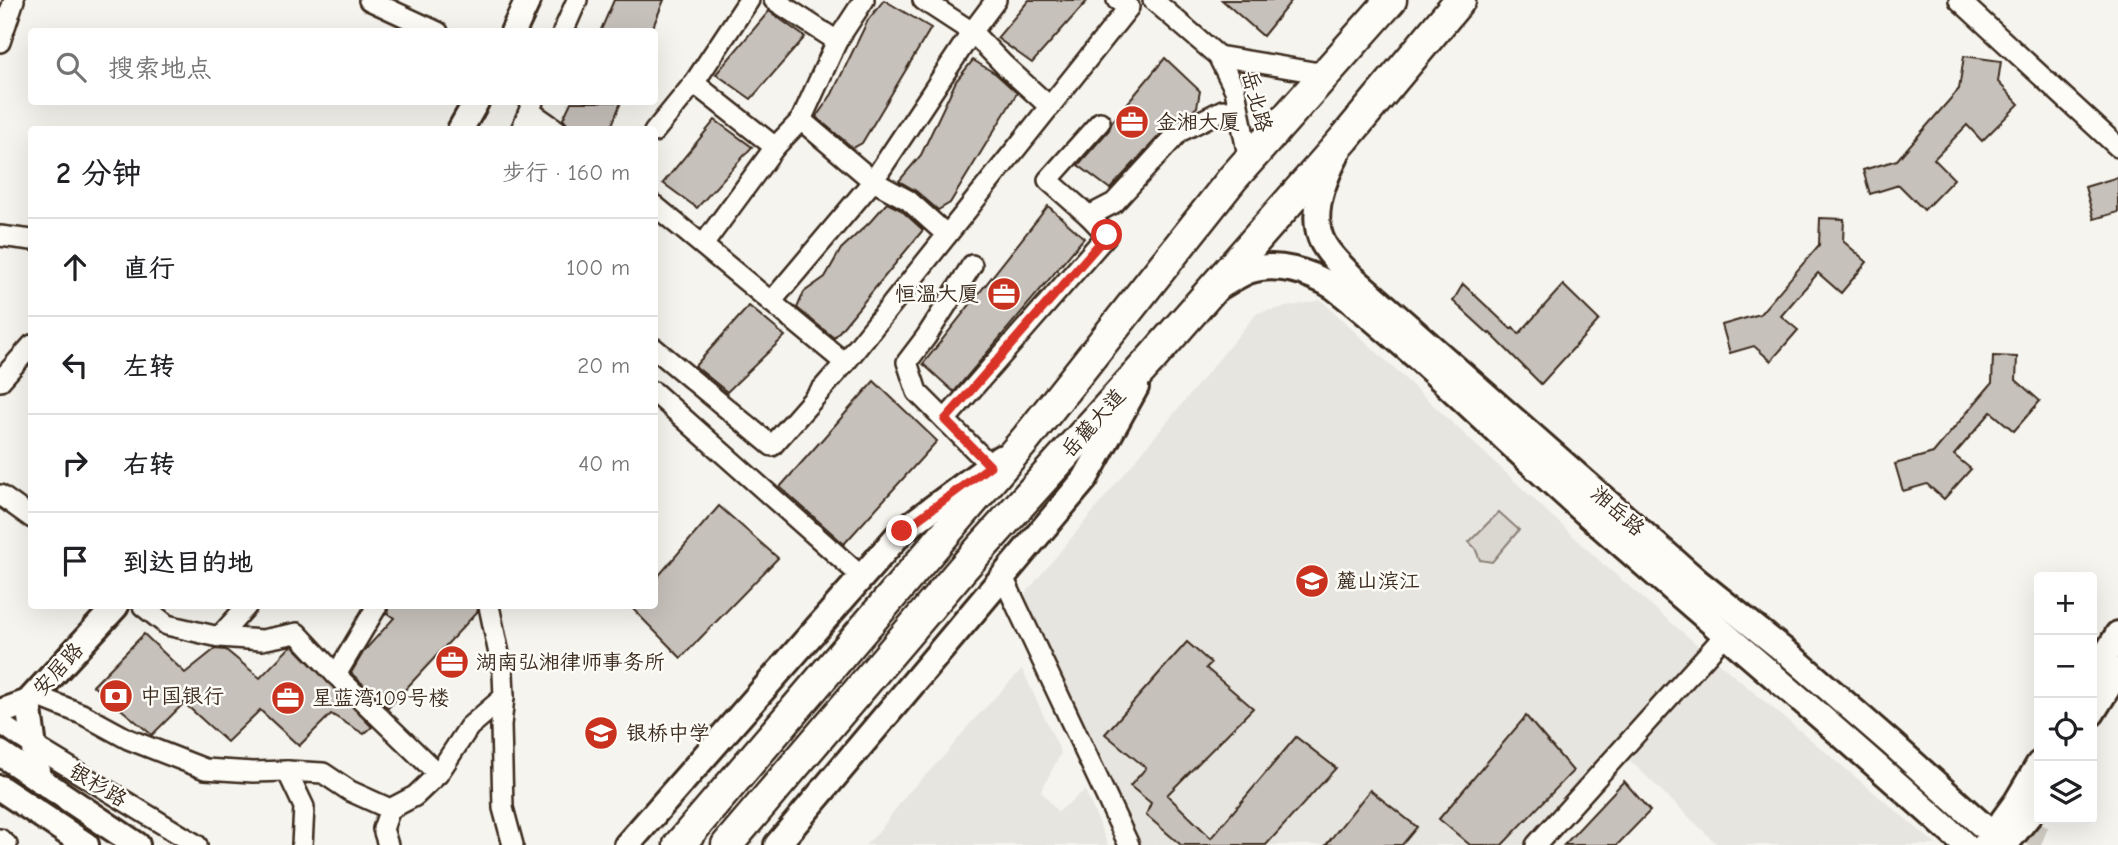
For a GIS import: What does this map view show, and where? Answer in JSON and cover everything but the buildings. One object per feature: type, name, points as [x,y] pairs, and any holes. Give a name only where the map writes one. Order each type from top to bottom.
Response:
[{"type":"highway","name":"岳麓大道","points":[[679,845],[1026,439],[1233,178],[1391,0]]},
{"type":"highway","name":"岳麓大道","points":[[727,845],[963,568],[1345,138],[1460,0]]},
{"type":"main road","points":[[515,28],[528,0]]},
{"type":"main road","points":[[462,126],[474,105]]},
{"type":"main road","name":"湘岳路","points":[[1345,138],[1328,174],[1318,206],[1322,241],[1337,262],[1697,581],[1791,657],[1997,843]]},
{"type":"main road","name":"湘岳路","points":[[1209,293],[1249,271],[1269,267],[1304,273],[1334,287],[1965,845]]},
{"type":"main road","points":[[776,845],[1085,479],[1152,358]]},
{"type":"main road","points":[[627,845],[902,531],[1026,439]]},
{"type":"main road","name":"安居路","points":[[31,698],[113,609]]},
{"type":"main road","points":[[2097,670],[2118,634]]},
{"type":"main road","points":[[2097,712],[2118,670]]},
{"type":"main road","points":[[2097,713],[2118,686]]},
{"type":"main road","points":[[0,712],[31,698],[38,779]]},
{"type":"main road","name":"银杉路","points":[[0,754],[137,845]]},
{"type":"main road","points":[[1997,843],[2034,773]]},
{"type":"main road","points":[[0,788],[86,845]]},
{"type":"main road","points":[[1997,843],[2034,807]]},
{"type":"street","points":[[0,42],[14,0]]},
{"type":"street","points":[[369,0],[429,28]]},
{"type":"street","points":[[566,28],[577,0]]},
{"type":"street","points":[[658,127],[694,83],[749,0]]},
{"type":"street","points":[[774,0],[836,41]]},
{"type":"street","points":[[703,245],[775,147],[801,120],[836,41],[864,0]]},
{"type":"street","points":[[923,0],[972,32],[1050,107]]},
{"type":"street","points":[[771,302],[873,181],[996,0]]},
{"type":"street","points":[[658,351],[772,446],[845,363],[1129,7],[1117,0]]},
{"type":"street","name":"岳北路","points":[[1153,0],[1219,56],[1235,90],[1249,161]]},
{"type":"street","points":[[1959,0],[2118,147]]},
{"type":"street","points":[[1219,56],[1325,74]]},
{"type":"street","points":[[694,83],[775,147]]},
{"type":"street","points":[[523,126],[533,108],[553,126]]},
{"type":"street","points":[[1089,216],[1114,203],[1179,132],[1223,110]]},
{"type":"street","points":[[801,120],[873,181],[908,200],[947,235]]},
{"type":"street","points":[[945,420],[1107,235],[1048,180],[1100,122]]},
{"type":"street","points":[[658,208],[845,363]]},
{"type":"street","points":[[0,236],[28,240]]},
{"type":"street","points":[[972,265],[907,362],[917,392],[990,466]]},
{"type":"street","points":[[0,381],[28,350]]},
{"type":"street","points":[[658,396],[862,577]]},
{"type":"street","points":[[0,495],[28,515]]},
{"type":"street","points":[[1003,577],[1129,845]]},
{"type":"street","points":[[147,609],[167,625],[219,637],[262,640],[297,633],[336,675],[438,774]]},
{"type":"street","points":[[219,637],[244,609]]},
{"type":"street","points":[[336,675],[375,609]]},
{"type":"street","points":[[490,609],[503,673],[503,808],[513,845]]},
{"type":"street","points":[[1536,845],[1725,635]]},
{"type":"street","points":[[388,845],[383,829],[390,809],[415,796],[438,774],[468,727],[504,697]]},
{"type":"street","points":[[31,698],[82,714],[128,739],[205,769],[323,773],[350,791],[390,809]]},
{"type":"street","name":"银杉路","points":[[0,723],[197,845]]},
{"type":"street","points":[[287,771],[304,807],[302,845]]},
{"type":"street","points":[[0,839],[7,845]]},
{"type":"shaded area","name":"麓山滨江","points":[[1321,300],[1602,563],[1937,845],[1718,845],[1621,752],[1532,845],[1130,845],[1021,599],[1257,313]]},
{"type":"shaded area","points":[[1499,512],[1519,530],[1492,562],[1480,560],[1469,542]]},
{"type":"shaded area","points":[[1022,669],[1061,753],[1041,791],[1058,812],[1085,790],[1108,845],[865,845],[878,833],[906,795]]},
{"type":"tunnel","points":[[2028,845],[2037,824]]},
{"type":"place","name":"金湘大厦","points":[[1132,122]]},
{"type":"place","name":"恒温大厦","points":[[1004,294]]},
{"type":"place","name":"麓山滨江","points":[[1312,581]]},
{"type":"place","name":"湖南弘湘律师事务所","points":[[452,662]]},
{"type":"place","name":"中国银行","points":[[116,696]]},
{"type":"place","name":"星蓝湾109号楼","points":[[288,698]]},
{"type":"place","name":"银桥中学","points":[[601,733]]},
{"type":"route","points":[[902,531],[990,466],[945,420],[1107,235]]}]
